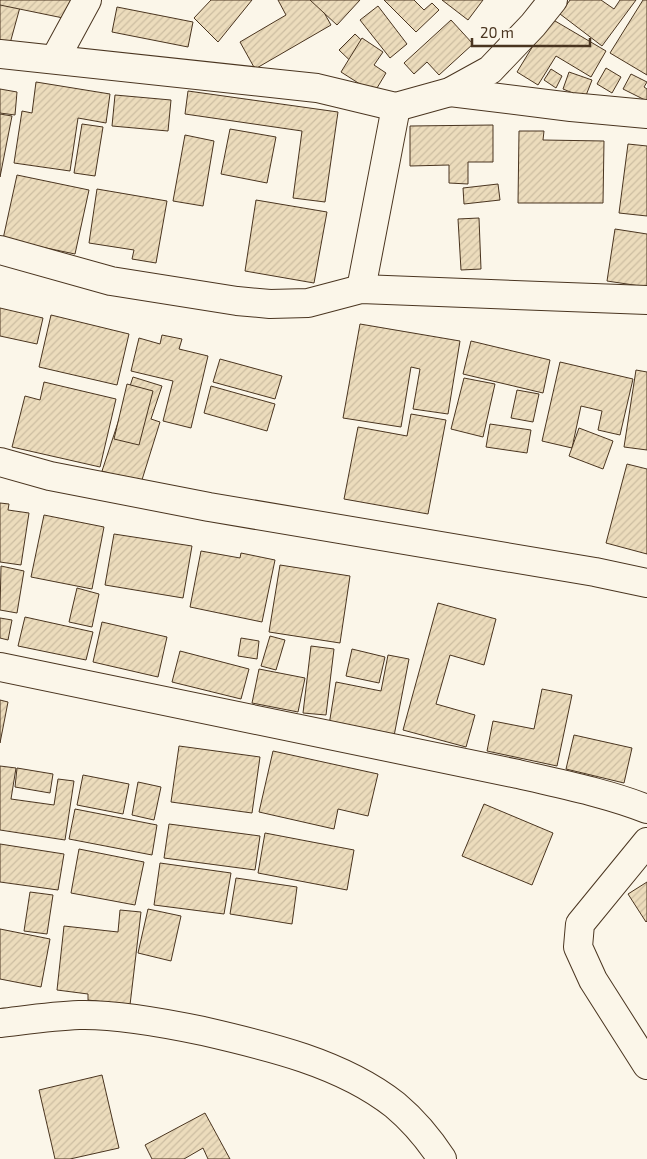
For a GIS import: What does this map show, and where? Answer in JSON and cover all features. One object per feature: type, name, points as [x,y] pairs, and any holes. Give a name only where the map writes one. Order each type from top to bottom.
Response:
[{"type":"street","points":[[56,59],[87,0]]},
{"type":"street","points":[[0,54],[317,88],[396,107],[450,92],[490,70],[553,0]]},
{"type":"street","points":[[450,92],[647,114]]},
{"type":"street","points":[[361,288],[396,107]]},
{"type":"street","points":[[0,250],[111,281],[237,301],[270,304],[308,304],[361,288],[647,300]]},
{"type":"street","points":[[0,462],[50,476],[209,508],[576,568],[647,583]]},
{"type":"street","points":[[0,667],[518,774],[633,803],[647,809]]},
{"type":"street","points":[[647,842],[580,924],[578,946],[593,980],[647,1065]]},
{"type":"street","points":[[0,1023],[80,1015],[110,1017],[165,1023],[298,1055],[354,1080],[395,1105],[425,1134],[442,1159]]},
{"type":"building","points":[[0,0],[22,0],[9,47],[0,44]]},
{"type":"building","points":[[0,0],[72,0],[68,19],[0,5]]},
{"type":"building","points":[[211,0],[252,0],[218,42],[194,18]]},
{"type":"building","points":[[278,0],[317,0],[331,25],[255,69],[240,42],[286,15]]},
{"type":"building","points":[[310,0],[360,0],[337,25]]},
{"type":"building","points":[[384,0],[414,0],[424,10],[432,3],[439,10],[416,32]]},
{"type":"building","points":[[442,0],[483,0],[468,20]]},
{"type":"building","points":[[570,0],[601,0],[614,9],[620,0],[636,0],[602,46],[560,14]]},
{"type":"building","points":[[643,0],[647,0],[647,75],[610,53]]},
{"type":"building","points":[[378,6],[407,44],[390,58],[360,20]]},
{"type":"building","points":[[117,7],[193,22],[188,47],[112,32]]},
{"type":"building","points":[[550,18],[606,51],[591,77],[556,56],[538,85],[517,72]]},
{"type":"building","points":[[451,20],[473,44],[439,75],[427,62],[414,74],[404,63]]},
{"type":"building","points":[[355,34],[379,57],[363,73],[339,50]]},
{"type":"building","points":[[362,38],[383,52],[374,65],[386,73],[374,93],[341,72]]},
{"type":"building","points":[[606,68],[621,77],[612,93],[597,84]]},
{"type":"building","points":[[551,69],[562,76],[556,88],[544,80]]},
{"type":"building","points":[[569,72],[592,80],[585,98],[563,89]]},
{"type":"building","points":[[631,74],[647,82],[644,87],[647,89],[647,101],[623,89]]},
{"type":"building","points":[[36,82],[110,94],[106,123],[78,118],[70,171],[14,163],[22,111],[32,113]]},
{"type":"building","points":[[0,89],[17,92],[15,115],[0,113]]},
{"type":"building","points":[[188,91],[338,112],[325,202],[293,198],[302,131],[185,114]]},
{"type":"building","points":[[115,95],[171,100],[168,131],[112,126]]},
{"type":"building","points":[[0,114],[12,116],[0,177]]},
{"type":"building","points":[[82,124],[103,127],[95,176],[74,173]]},
{"type":"building","points":[[493,125],[493,162],[468,162],[468,184],[449,183],[449,165],[410,166],[410,126]]},
{"type":"building","points":[[230,129],[276,137],[267,183],[221,174]]},
{"type":"building","points":[[519,131],[544,131],[543,140],[604,141],[603,203],[518,203]]},
{"type":"building","points":[[185,135],[214,141],[203,206],[173,201]]},
{"type":"building","points":[[628,144],[647,146],[647,216],[619,213]]},
{"type":"building","points":[[17,175],[89,190],[75,254],[3,239]]},
{"type":"building","points":[[498,184],[500,200],[464,204],[463,188]]},
{"type":"building","points":[[97,189],[167,201],[156,263],[132,259],[134,250],[89,243]]},
{"type":"building","points":[[256,200],[327,212],[314,283],[245,271]]},
{"type":"building","points":[[479,218],[481,269],[461,270],[458,219]]},
{"type":"building","points":[[615,229],[647,234],[647,287],[607,281]]},
{"type":"building","points":[[0,308],[43,318],[37,344],[0,336]]},
{"type":"building","points":[[51,315],[129,334],[117,385],[39,367]]},
{"type":"building","points":[[360,324],[460,341],[448,414],[413,409],[420,369],[411,367],[401,427],[343,418]]},
{"type":"building","points":[[162,335],[182,339],[179,349],[208,356],[191,428],[163,421],[173,381],[131,371],[139,338],[160,344]]},
{"type":"building","points":[[471,341],[550,360],[543,393],[463,374]]},
{"type":"building","points":[[220,359],[282,376],[275,399],[213,382]]},
{"type":"building","points":[[560,362],[633,379],[620,435],[598,430],[602,411],[581,406],[572,448],[542,441]]},
{"type":"building","points":[[636,370],[647,372],[647,450],[624,447]]},
{"type":"building","points":[[133,377],[162,386],[151,419],[160,422],[141,483],[102,471]]},
{"type":"building","points":[[464,378],[495,384],[483,437],[451,429]]},
{"type":"building","points":[[44,382],[116,399],[100,467],[12,447],[25,396],[40,400]]},
{"type":"building","points":[[127,384],[153,391],[139,445],[114,439]]},
{"type":"building","points":[[211,386],[275,404],[267,431],[204,413]]},
{"type":"building","points":[[517,390],[539,394],[533,422],[511,418]]},
{"type":"building","points":[[411,414],[446,420],[428,514],[344,499],[358,427],[407,436]]},
{"type":"building","points":[[490,424],[531,430],[527,453],[486,447]]},
{"type":"building","points":[[579,428],[613,441],[603,469],[569,456]]},
{"type":"building","points":[[627,464],[647,469],[647,554],[606,543]]},
{"type":"building","points":[[0,503],[9,504],[8,510],[29,513],[21,565],[0,562]]},
{"type":"building","points":[[44,515],[104,527],[92,589],[31,577]]},
{"type":"building","points":[[114,534],[192,546],[183,598],[105,585]]},
{"type":"building","points":[[201,551],[240,558],[241,553],[275,560],[262,622],[190,607]]},
{"type":"building","points":[[280,565],[350,576],[340,643],[269,632]]},
{"type":"building","points":[[1,566],[24,571],[17,613],[0,610]]},
{"type":"building","points":[[77,588],[99,594],[92,627],[69,622]]},
{"type":"building","points":[[438,603],[496,619],[484,665],[450,655],[436,704],[475,715],[466,747],[403,730]]},
{"type":"building","points":[[25,617],[93,632],[86,660],[18,646]]},
{"type":"building","points":[[0,618],[12,620],[8,640],[0,638]]},
{"type":"building","points":[[102,622],[167,637],[158,677],[93,662]]},
{"type":"building","points":[[270,636],[285,640],[276,670],[261,666]]},
{"type":"building","points":[[241,638],[259,641],[257,659],[238,656]]},
{"type":"building","points":[[311,646],[334,649],[326,715],[303,713]]},
{"type":"building","points":[[352,649],[385,657],[379,683],[346,676]]},
{"type":"building","points":[[180,651],[249,669],[241,699],[172,682]]},
{"type":"building","points":[[388,655],[409,659],[394,736],[329,725],[336,682],[381,691]]},
{"type":"building","points":[[259,669],[305,678],[298,712],[252,703]]},
{"type":"building","points":[[542,689],[572,695],[557,766],[487,751],[493,721],[534,729]]},
{"type":"building","points":[[0,700],[8,702],[0,743]]},
{"type":"building","points":[[574,735],[632,748],[624,783],[566,769]]},
{"type":"building","points":[[179,746],[260,757],[252,813],[171,802]]},
{"type":"building","points":[[273,751],[378,774],[368,816],[338,809],[334,829],[259,812]]},
{"type":"building","points":[[0,766],[16,768],[11,799],[54,805],[58,779],[74,781],[65,840],[0,830]]},
{"type":"building","points":[[17,768],[53,774],[50,793],[15,787]]},
{"type":"building","points":[[83,775],[129,784],[123,814],[77,805]]},
{"type":"building","points":[[138,782],[161,787],[154,820],[132,815]]},
{"type":"building","points":[[484,804],[553,833],[532,885],[462,856]]},
{"type":"building","points":[[75,809],[157,825],[152,855],[69,839]]},
{"type":"building","points":[[169,824],[260,836],[255,870],[164,858]]},
{"type":"building","points":[[265,833],[354,850],[347,890],[258,873]]},
{"type":"building","points":[[0,844],[64,854],[58,890],[0,882]]},
{"type":"building","points":[[79,849],[144,862],[135,905],[71,893]]},
{"type":"building","points":[[160,863],[231,873],[224,914],[154,905]]},
{"type":"building","points":[[236,878],[297,887],[292,924],[230,914]]},
{"type":"building","points":[[647,882],[647,921],[646,922],[628,894]]},
{"type":"building","points":[[30,892],[53,895],[47,934],[24,931]]},
{"type":"building","points":[[148,909],[181,916],[171,961],[138,953]]},
{"type":"building","points":[[120,910],[141,912],[130,1005],[88,1000],[88,994],[57,990],[64,926],[118,932]]},
{"type":"building","points":[[0,929],[50,939],[41,987],[0,979]]},
{"type":"building","points":[[102,1075],[119,1148],[70,1159],[55,1159],[39,1090]]},
{"type":"building","points":[[205,1113],[230,1159],[208,1159],[203,1148],[184,1159],[152,1159],[145,1145]]}]
